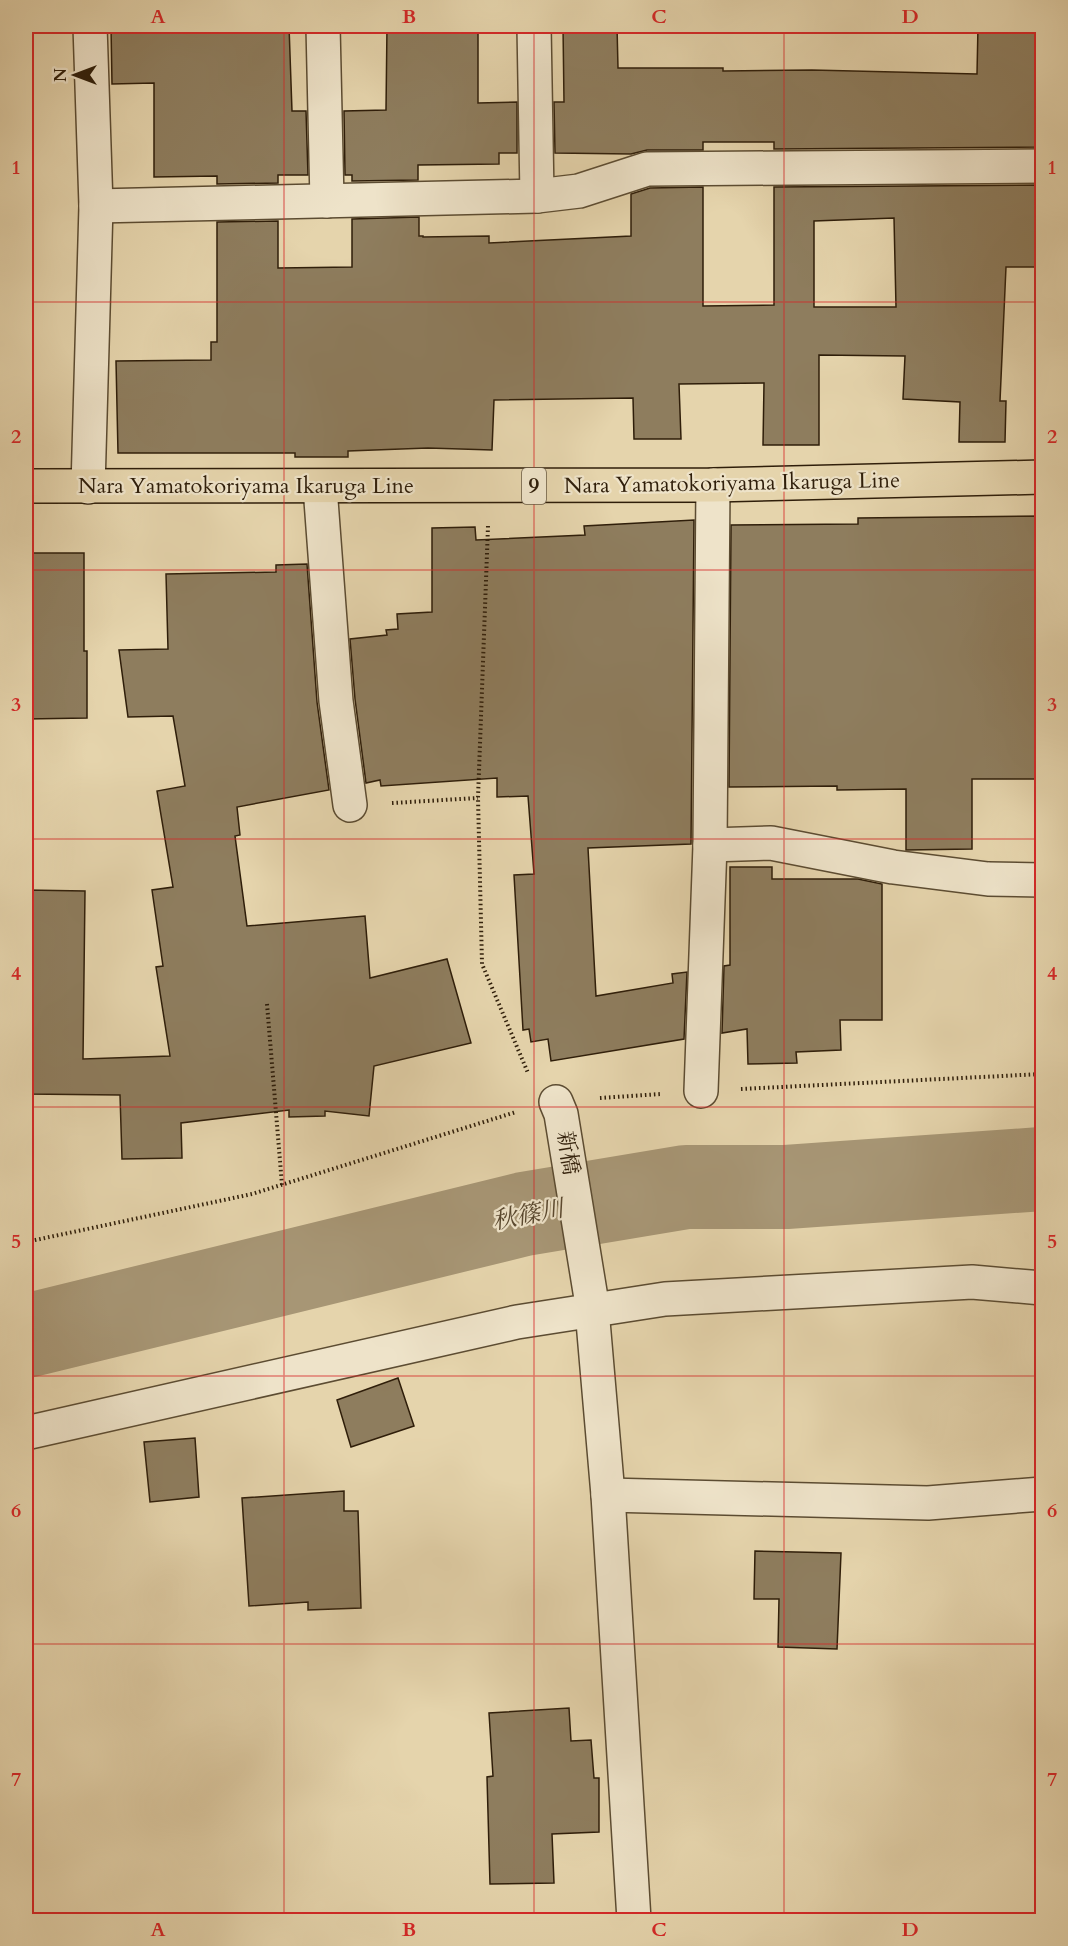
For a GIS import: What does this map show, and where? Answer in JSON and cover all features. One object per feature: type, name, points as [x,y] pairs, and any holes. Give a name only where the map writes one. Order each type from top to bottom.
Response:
[{"type":"main road","name":"Nara Yamatokoriyama Ikaruga Line","points":[[26,486],[713,485],[1042,477]]},
{"type":"street","points":[[88,487],[96,206],[90,26]]},
{"type":"street","points":[[322,26],[327,201]]},
{"type":"street","points":[[534,26],[537,196]]},
{"type":"street","points":[[96,206],[537,196],[579,191],[647,169],[1042,166]]},
{"type":"street","points":[[701,1091],[710,845],[713,485]]},
{"type":"street","points":[[320,487],[336,701],[350,805]]},
{"type":"street","points":[[710,845],[771,843],[892,867],[988,879],[1042,880]]},
{"type":"street","name":"新橋","points":[[550,1100],[591,1304],[608,1495],[634,1920]]},
{"type":"street","points":[[26,1433],[591,1304],[972,1282],[1042,1288]]},
{"type":"street","points":[[608,1495],[928,1503],[1042,1494]]},
{"type":"path","points":[[489,486],[478,798],[482,964],[550,1100]]},
{"type":"path","points":[[350,805],[478,798]]},
{"type":"path","points":[[267,1004],[282,1185]]},
{"type":"building","points":[[111,26],[188,26],[188,28],[289,26],[292,111],[306,111],[308,175],[278,175],[278,183],[217,184],[217,176],[154,177],[154,83],[112,84]]},
{"type":"building","points":[[387,26],[478,26],[478,103],[517,102],[517,153],[499,153],[499,164],[418,165],[418,180],[352,181],[352,175],[345,175],[344,111],[386,110]]},
{"type":"building","points":[[563,26],[617,26],[618,68],[977,74],[978,26],[1040,26],[1042,147],[774,149],[774,142],[703,142],[703,150],[647,150],[631,154],[555,153],[554,102],[564,102]]},
{"type":"building","points":[[1042,185],[1042,267],[1006,267],[1000,401],[1006,401],[1005,442],[959,442],[960,402],[903,399],[905,356],[819,355],[819,445],[763,445],[764,383],[679,384],[681,439],[634,439],[633,398],[494,400],[492,450],[428,448],[348,451],[348,457],[295,457],[295,453],[118,453],[116,361],[211,360],[211,342],[217,342],[217,222],[278,221],[278,268],[352,267],[352,219],[419,217],[419,236],[489,236],[489,243],[631,236],[631,194],[650,188],[703,187],[703,306],[774,305],[774,187]],"holes":[[[894,218],[896,307],[814,307],[814,221]]]},
{"type":"building","points":[[1042,516],[1042,779],[972,779],[972,849],[906,850],[906,789],[837,790],[837,786],[729,787],[731,525],[858,524],[858,518]]},
{"type":"building","points":[[694,520],[691,844],[588,848],[596,996],[673,983],[672,974],[687,972],[684,1039],[551,1061],[548,1039],[531,1042],[529,1029],[523,1030],[514,875],[534,874],[528,796],[497,797],[497,778],[381,786],[380,780],[366,783],[350,639],[387,635],[386,630],[398,629],[397,614],[432,612],[432,528],[475,527],[476,540],[585,535],[584,526]]},
{"type":"building","points":[[26,553],[84,553],[87,718],[26,719]]},
{"type":"building","points":[[307,564],[317,702],[329,790],[237,807],[240,835],[235,836],[247,926],[365,916],[370,978],[447,959],[471,1043],[374,1066],[369,1116],[325,1111],[325,1116],[289,1117],[289,1110],[181,1123],[182,1158],[122,1159],[120,1095],[26,1094],[26,890],[85,891],[83,1059],[170,1056],[156,967],[163,966],[152,890],[173,887],[157,791],[185,786],[173,716],[128,717],[119,650],[168,649],[166,574],[276,572],[276,565]]},
{"type":"building","points":[[730,867],[772,867],[772,879],[858,879],[882,884],[882,1020],[840,1020],[841,1050],[796,1052],[797,1063],[748,1064],[747,1029],[722,1033],[724,966],[730,965]]},
{"type":"building","points":[[398,1378],[414,1426],[351,1447],[337,1400]]},
{"type":"building","points":[[195,1438],[199,1497],[150,1502],[144,1442]]},
{"type":"building","points":[[344,1491],[344,1511],[358,1511],[361,1608],[308,1610],[308,1602],[249,1606],[242,1498]]},
{"type":"building","points":[[755,1551],[841,1553],[837,1649],[778,1647],[779,1599],[754,1599]]},
{"type":"building","points":[[569,1708],[571,1741],[591,1740],[594,1778],[599,1778],[599,1832],[552,1834],[554,1883],[490,1884],[487,1777],[493,1776],[489,1713]]},
{"type":"waterway","name":"秋篠川","points":[[26,1336],[524,1214],[686,1187],[786,1187],[1042,1169]]}]
